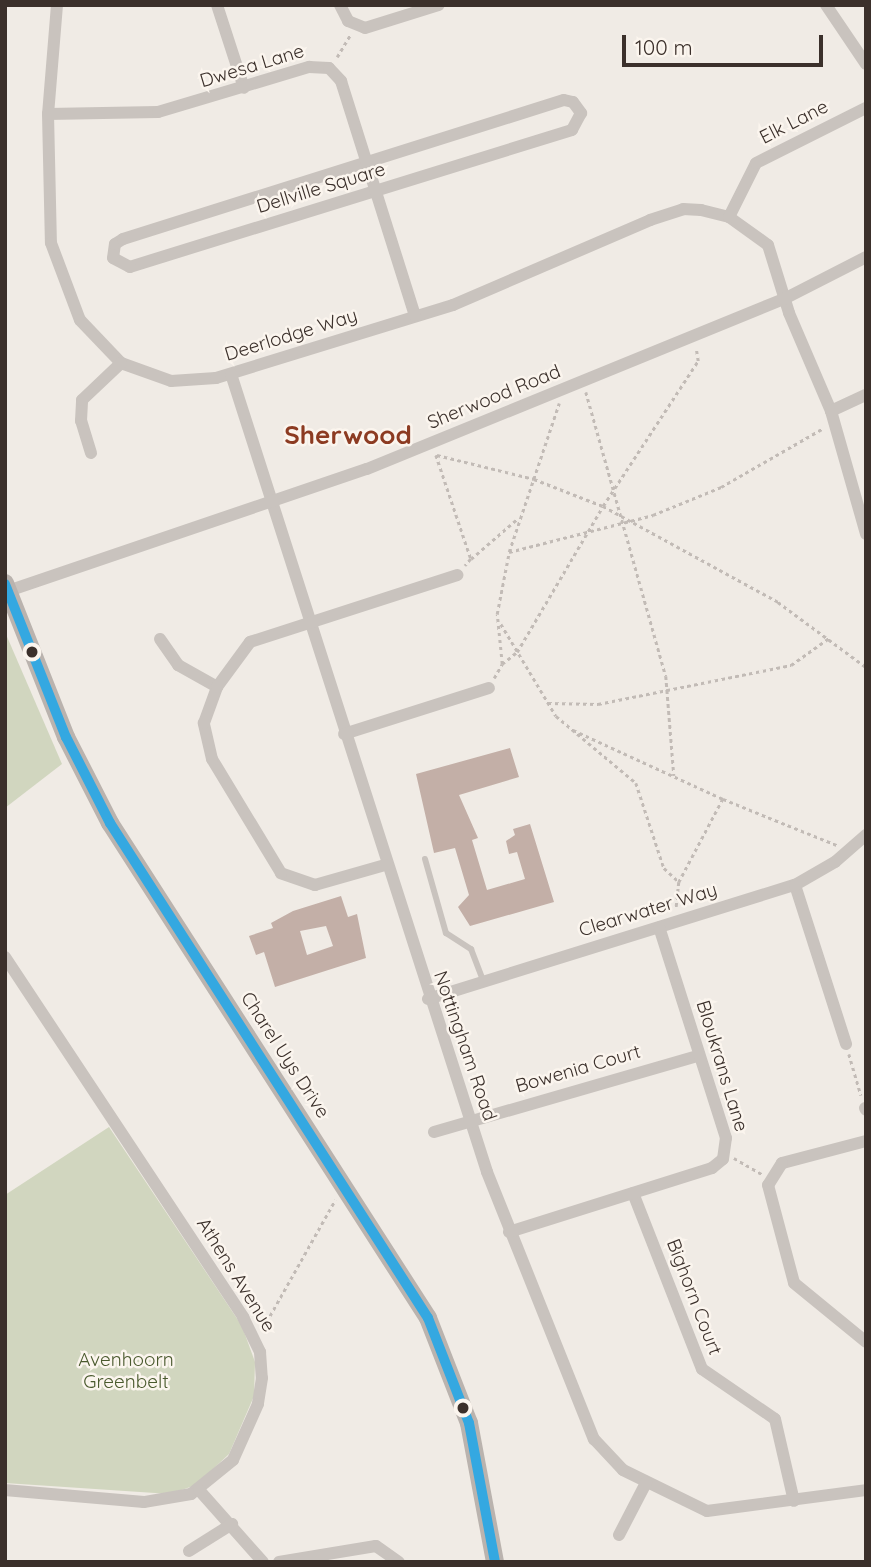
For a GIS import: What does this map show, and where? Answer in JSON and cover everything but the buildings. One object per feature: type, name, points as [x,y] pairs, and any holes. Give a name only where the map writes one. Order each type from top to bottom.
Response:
[{"type":"main road","name":"Charel Uys Drive","points":[[6,589],[66,737],[110,823],[416,1295],[448,1361],[476,1455],[495,1562]]},
{"type":"street","name":"Deerlodge Way","points":[[57,5],[48,114],[49,226],[59,276],[88,331],[121,363],[171,381],[231,374],[499,288],[682,209],[729,217],[768,245],[784,299]]},
{"type":"street","points":[[217,5],[244,88]]},
{"type":"street","points":[[340,5],[355,26],[365,29],[439,5]]},
{"type":"street","points":[[826,5],[866,64]]},
{"type":"street","name":"Dwesa Lane","points":[[48,114],[158,112],[309,67],[329,68],[341,81],[415,316]]},
{"type":"street","name":"Dellville Square","points":[[564,100],[577,105],[581,113],[572,130],[376,191],[130,267],[113,258],[115,244],[123,239],[367,162],[564,100]]},
{"type":"street","name":"Elk Lane","points":[[729,217],[756,163],[866,108]]},
{"type":"street","name":"Sherwood Road","points":[[6,589],[434,449],[582,382],[784,299],[866,257]]},
{"type":"street","points":[[784,299],[832,417],[864,525]]},
{"type":"street","points":[[91,453],[81,421],[82,400],[121,363]]},
{"type":"street","name":"Nottingham Road","points":[[231,374],[428,999],[509,1232],[594,1439],[614,1464],[646,1483],[707,1511],[866,1490]]},
{"type":"street","points":[[832,417],[866,395]]},
{"type":"street","points":[[385,865],[315,885],[289,878],[275,866],[207,747],[204,723],[217,687],[250,642],[457,575]]},
{"type":"street","points":[[160,639],[178,665],[217,687]]},
{"type":"street","points":[[344,734],[489,688]]},
{"type":"street","name":"Clearwater Way","points":[[428,999],[795,885],[845,855],[866,835]]},
{"type":"street","points":[[795,885],[846,1044]]},
{"type":"street","name":"Bloukrans Lane","points":[[509,1232],[712,1168],[726,1153],[659,927]]},
{"type":"street","name":"Athens Avenue","points":[[5,957],[256,1340],[262,1378],[254,1414],[233,1460],[199,1490],[144,1502],[5,1490]]},
{"type":"street","name":"Bowenia Court","points":[[434,1132],[698,1056]]},
{"type":"street","points":[[866,1141],[782,1163],[770,1178],[769,1193],[794,1283],[866,1342]]},
{"type":"street","name":"Bighorn Court","points":[[633,1193],[702,1370],[775,1419],[794,1501]]},
{"type":"street","points":[[619,1535],[646,1483]]},
{"type":"street","points":[[199,1490],[263,1562]]},
{"type":"street","points":[[189,1551],[232,1524]]},
{"type":"street","points":[[279,1562],[376,1546],[399,1562]]},
{"type":"lane","points":[[425,859],[446,933],[471,949],[484,982]]},
{"type":"path","points":[[329,68],[355,26]]},
{"type":"path","points":[[489,688],[502,664],[517,652],[615,486],[698,361],[693,337]]},
{"type":"path","points":[[502,664],[498,614],[517,519],[534,479],[560,401],[582,382],[615,486],[620,515],[667,686],[674,776]]},
{"type":"path","points":[[509,552],[623,525],[721,487],[832,417]]},
{"type":"path","points":[[434,449],[534,479],[603,506],[778,602],[866,667]]},
{"type":"path","points":[[434,449],[471,559]]},
{"type":"path","points":[[457,575],[471,559],[517,519]]},
{"type":"path","points":[[498,614],[548,703],[570,729],[636,783],[664,868],[679,882]]},
{"type":"path","points":[[548,703],[598,704],[667,686],[791,665],[829,638]]},
{"type":"path","points":[[570,729],[723,799],[842,847],[845,855]]},
{"type":"path","points":[[674,922],[679,882],[723,799]]},
{"type":"path","points":[[846,1044],[865,1109]]},
{"type":"path","points":[[726,1153],[770,1178]]},
{"type":"path","points":[[256,1340],[344,1184]]},
{"type":"green space","points":[[5,632],[62,764],[5,808]]},
{"type":"green space","name":"Avenhoorn Greenbelt","points":[[109,1127],[242,1326],[255,1362],[254,1396],[229,1454],[196,1485],[170,1494],[5,1483],[5,1195]]},
{"type":"transit line","points":[[5,584],[66,737],[110,823],[428,1318],[469,1423],[495,1562]]},
{"type":"district","name":"Sherwood","points":[[348,435]]}]
